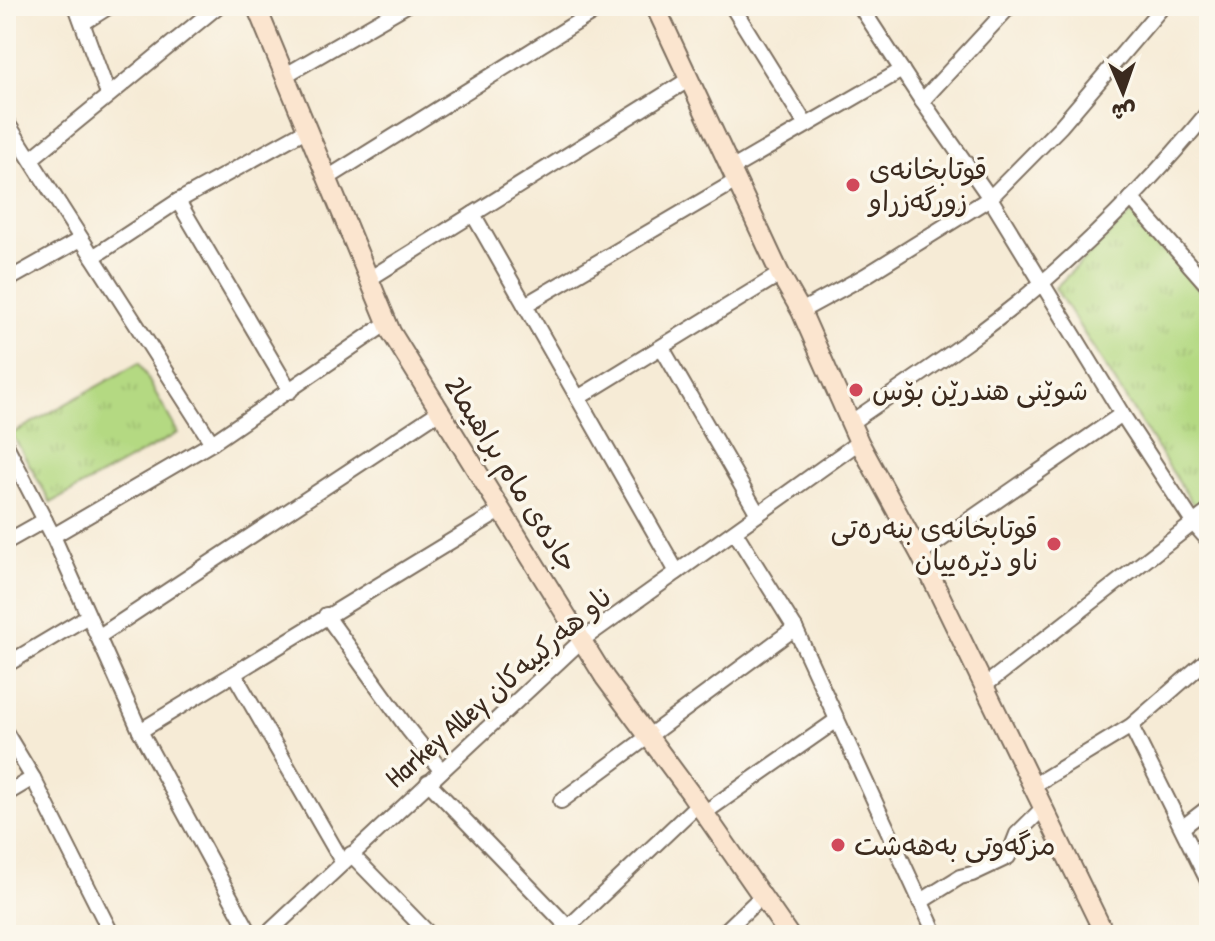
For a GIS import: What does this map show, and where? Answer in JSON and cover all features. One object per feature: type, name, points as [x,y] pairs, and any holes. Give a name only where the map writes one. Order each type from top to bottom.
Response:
[{"type":"street","points":[[76,6],[108,94]]},
{"type":"street","points":[[83,23],[110,6]]},
{"type":"street","points":[[31,159],[218,6]]},
{"type":"street","name":"جادەی مام براهیما2","points":[[256,6],[387,323],[605,678],[789,935]]},
{"type":"street","points":[[284,76],[405,6]]},
{"type":"street","points":[[326,179],[603,6]]},
{"type":"street","points":[[655,6],[780,274],[801,311],[859,442],[920,554],[1105,935]]},
{"type":"street","points":[[732,6],[806,125]]},
{"type":"street","points":[[860,6],[990,198],[1122,414],[1194,524],[1209,541]]},
{"type":"street","points":[[922,101],[1010,6]]},
{"type":"street","points":[[801,311],[865,276],[990,198],[1061,126],[1163,6]]},
{"type":"street","points":[[525,305],[733,175],[806,125],[902,70]]},
{"type":"street","points":[[369,279],[688,80]]},
{"type":"street","points":[[850,423],[931,367],[1042,283],[1131,198],[1208,115]]},
{"type":"street","points":[[6,121],[212,443]]},
{"type":"street","points":[[93,257],[178,201],[306,130]]},
{"type":"street","points":[[1131,198],[1209,287]]},
{"type":"street","points":[[178,201],[290,391]]},
{"type":"street","points":[[473,214],[677,572]]},
{"type":"street","points":[[6,281],[81,239]]},
{"type":"street","points":[[578,398],[780,274]]},
{"type":"street","points":[[53,536],[212,443],[387,323]]},
{"type":"street","points":[[662,348],[758,514]]},
{"type":"street","points":[[98,637],[440,411]]},
{"type":"street","points":[[920,554],[1122,414]]},
{"type":"street","name":"Harkey Alley ناو هەركييەكان","points":[[266,935],[582,640],[859,442]]},
{"type":"street","points":[[6,445],[53,536],[140,731],[251,935]]},
{"type":"street","points":[[140,731],[502,510]]},
{"type":"street","points":[[984,686],[1209,511]]},
{"type":"street","points":[[6,542],[45,520]]},
{"type":"street","points":[[735,532],[795,628],[936,935]]},
{"type":"street","points":[[326,615],[413,737],[441,770]]},
{"type":"street","points":[[6,665],[88,616]]},
{"type":"street","points":[[561,801],[795,628]]},
{"type":"street","points":[[1031,787],[1131,726],[1209,658]]},
{"type":"street","points":[[234,674],[347,858],[430,935]]},
{"type":"street","points":[[428,782],[564,931],[701,809],[837,720]]},
{"type":"street","points":[[1131,726],[1209,883]]},
{"type":"street","points":[[6,733],[33,778],[112,935]]},
{"type":"street","points":[[6,794],[33,778]]},
{"type":"street","points":[[1183,827],[1209,807]]},
{"type":"street","points":[[920,902],[960,877],[1008,857],[1017,834],[1042,809]]},
{"type":"street","points":[[721,935],[762,896]]},
{"type":"green space","points":[[1131,213],[1209,301],[1209,497],[1196,509],[1055,288]]},
{"type":"green space","points":[[139,363],[178,433],[51,503],[12,434]]},
{"type":"place","name":"قوتابخانەی زورگەزراو","points":[[853,185]]},
{"type":"place","name":"شوێنی هندرێن بۆس","points":[[856,390]]},
{"type":"place","name":"قوتابخانەى بنەرەتى ناو دێرەييان","points":[[1054,544]]},
{"type":"place","name":"مزگەوتی بەهەشت","points":[[838,845]]}]
